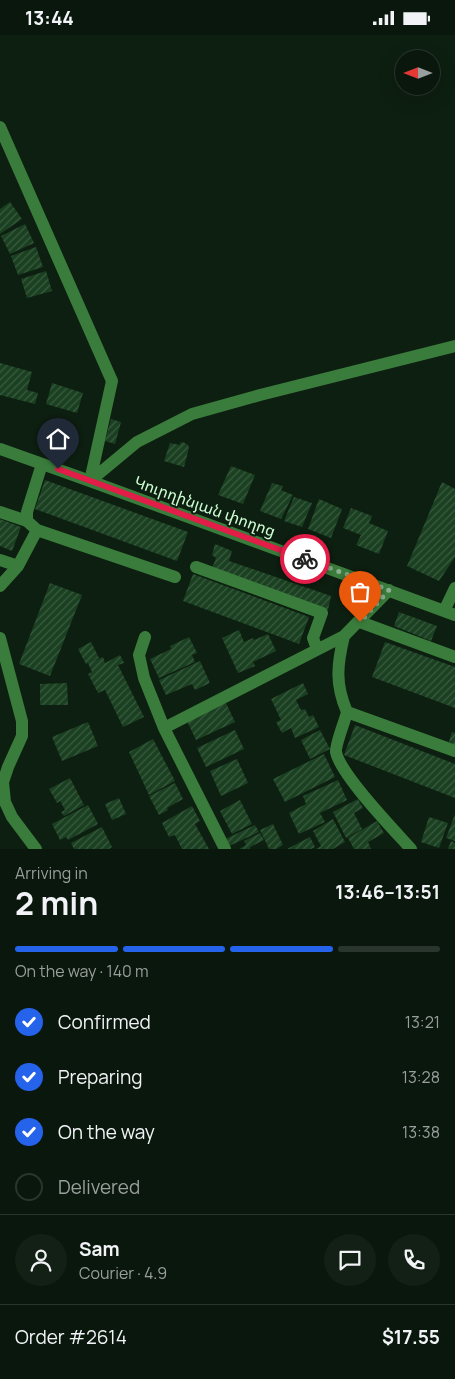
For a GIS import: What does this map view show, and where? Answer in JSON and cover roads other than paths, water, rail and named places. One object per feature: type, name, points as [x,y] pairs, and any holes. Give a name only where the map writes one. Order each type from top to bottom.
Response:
[{"type":"street","points":[[0,127],[112,381],[90,481]]},
{"type":"street","points":[[90,481],[137,442],[192,414],[455,346]]},
{"type":"street","name":"Կուրղինյան փողոց","points":[[0,449],[450,613]]},
{"type":"street","points":[[0,586],[18,567],[32,525],[27,513],[42,464]]},
{"type":"street","points":[[0,513],[175,577]]},
{"type":"street","points":[[0,560],[18,567]]},
{"type":"street","points":[[196,567],[322,613],[313,638],[318,649]]},
{"type":"street","points":[[450,613],[455,588]]},
{"type":"street","points":[[164,728],[344,637],[389,590]]},
{"type":"street","points":[[360,622],[455,657]]},
{"type":"street","points":[[145,637],[139,655],[144,678],[164,728],[225,849]]},
{"type":"street","points":[[344,637],[338,676],[342,699],[348,712],[336,750],[338,760],[350,778],[411,849]]},
{"type":"street","points":[[0,638],[22,721],[22,736],[3,782],[5,802],[12,817],[36,849]]},
{"type":"street","points":[[348,712],[455,751]]}]
